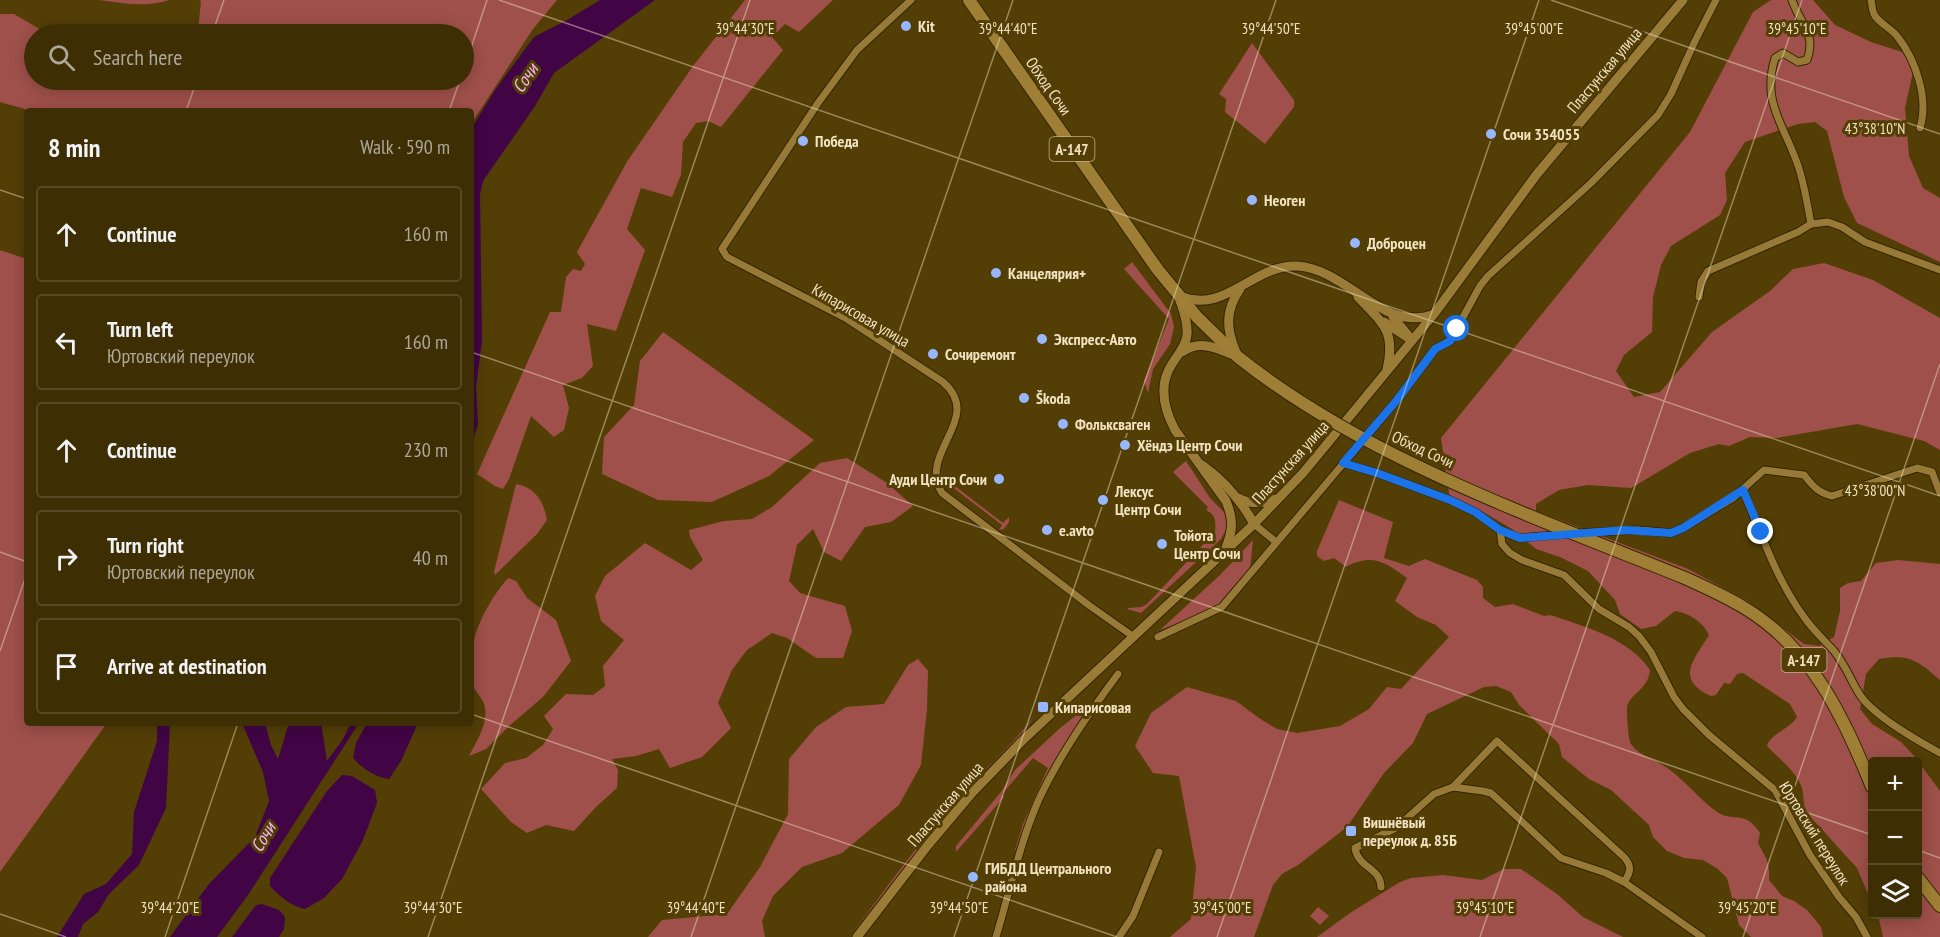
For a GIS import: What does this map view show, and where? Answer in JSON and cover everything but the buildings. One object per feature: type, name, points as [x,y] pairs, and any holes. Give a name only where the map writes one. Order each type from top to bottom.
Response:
[{"type":"highway","name":"Обход Сочи","points":[[969,0],[1131,233],[1178,296],[1238,357],[1301,403],[1336,425],[1372,443],[1458,484],[1685,578],[1744,607],[1772,627],[1818,676],[1832,698],[1868,778]]},
{"type":"highway","points":[[1922,884],[1940,906]]},
{"type":"main road","name":"Пластунская улица","points":[[856,937],[928,845],[1025,738],[1254,524],[1303,473],[1434,314],[1537,174],[1683,0]]},
{"type":"main road","points":[[1178,296],[1207,301],[1218,299],[1267,272],[1296,266],[1311,268],[1328,274],[1389,313],[1412,340]]},
{"type":"main road","points":[[1238,357],[1230,338],[1227,319],[1233,299],[1240,288]]},
{"type":"main road","points":[[1350,288],[1383,321],[1412,340]]},
{"type":"main road","name":"А-147","points":[[1178,296],[1187,334],[1183,347],[1166,375],[1163,396],[1168,418],[1198,462],[1230,498],[1244,518],[1254,524]]},
{"type":"main road","points":[[1389,313],[1411,319],[1420,319],[1434,314]]},
{"type":"main road","points":[[1383,321],[1391,345],[1387,372]]},
{"type":"main road","name":"А-147","points":[[1178,356],[1190,347],[1208,345],[1238,357]]},
{"type":"main road","points":[[1230,498],[1259,504],[1279,498]]},
{"type":"main road","name":"А-147","points":[[1224,552],[1233,530],[1230,498]]},
{"type":"street","name":"Кипарисовая улица","points":[[911,0],[857,50],[818,103],[722,249],[727,257],[847,319],[944,382],[956,395],[958,413],[938,459],[935,478],[942,493],[1134,637]]},
{"type":"street","points":[[1158,637],[1222,607],[1397,400],[1435,349],[1450,341],[1480,286],[1488,276],[1591,183],[1658,115],[1671,94],[1716,0]]},
{"type":"street","points":[[1792,0],[1796,11],[1806,25],[1810,46],[1807,60],[1798,62],[1783,53],[1775,58],[1771,74],[1772,95],[1774,112],[1797,162],[1811,224]]},
{"type":"street","points":[[1871,0],[1874,14],[1896,35],[1910,58],[1924,106],[1920,128]]},
{"type":"street","points":[[1699,297],[1701,282],[1708,271],[1798,232],[1811,224],[1828,222],[1842,227],[1865,242],[1940,270]]},
{"type":"street","name":"Юртовский переулок","points":[[1343,463],[1450,500],[1475,512],[1500,530],[1502,544],[1510,553],[1522,560],[1564,575],[1599,609],[1640,636],[1651,652],[1674,698],[1683,709],[1709,735],[1775,790],[1810,855],[1856,917],[1867,937]]},
{"type":"street","points":[[1500,530],[1520,538],[1625,530],[1671,533],[1683,528],[1743,490],[1764,470],[1804,475],[1822,494],[1832,496],[1917,468],[1932,472],[1940,493]]},
{"type":"street","points":[[1743,490],[1772,562],[1785,587],[1803,617],[1835,652],[1860,695],[1871,708],[1916,740],[1940,753]]},
{"type":"street","points":[[1254,524],[1276,542]]},
{"type":"street","points":[[996,937],[1023,845],[1040,799],[1073,738],[1118,674]]},
{"type":"street","points":[[1381,887],[1378,875],[1359,860],[1355,848],[1396,828],[1434,794],[1453,787],[1497,741],[1624,857],[1630,864],[1630,869],[1624,882]]},
{"type":"street","points":[[1453,787],[1491,793],[1561,858],[1606,873],[1624,882],[1702,937]]},
{"type":"street","points":[[1119,937],[1133,916],[1159,852]]},
{"type":"shaded area","points":[[99,0],[169,0],[143,4]]},
{"type":"shaded area","points":[[199,0],[557,0],[533,29],[474,119],[474,108],[24,109],[0,102],[0,14],[14,14],[31,24],[24,24],[24,90],[474,90],[474,24],[199,24],[201,1]]},
{"type":"shaded area","points":[[745,0],[833,0],[799,32],[785,24],[772,37],[783,50],[721,127],[708,121],[696,123],[683,142],[681,175],[672,197],[641,188],[627,229],[645,250],[616,331],[587,324],[593,366],[582,378],[563,385],[569,408],[564,430],[554,437],[531,416],[509,479],[503,489],[495,486],[477,474],[550,312],[561,312],[566,277],[573,269],[581,271],[585,264],[577,252],[628,160],[693,66]]},
{"type":"shaded area","points":[[1771,0],[1813,0],[1835,25],[1871,42],[1905,53],[1913,72],[1905,108],[1909,156],[1923,188],[1940,198],[1940,262],[1857,223],[1844,197],[1827,131],[1815,122],[1798,124],[1745,142],[1725,173],[1727,200],[1720,215],[1671,246],[1661,265],[1653,297],[1652,332],[1624,355],[1616,371],[1634,397],[1660,392],[1712,332],[1770,291],[1793,269],[1824,263],[1873,280],[1940,318],[1940,450],[1924,441],[1857,424],[1777,438],[1750,437],[1729,446],[1719,444],[1690,453],[1631,488],[1588,485],[1559,490],[1536,504],[1536,511],[1688,569],[1746,600],[1804,644],[1819,646],[1834,637],[1840,611],[1840,588],[1848,583],[1861,581],[1876,563],[1898,560],[1940,564],[1940,680],[1919,663],[1898,657],[1879,659],[1866,674],[1860,709],[1872,724],[1901,742],[1915,757],[1868,757],[1868,894],[1857,868],[1806,812],[1800,782],[1767,746],[1772,738],[1797,717],[1790,704],[1743,673],[1737,674],[1730,684],[1724,683],[1716,695],[1711,696],[1700,690],[1693,683],[1690,668],[1709,635],[1695,619],[1675,611],[1656,626],[1641,629],[1620,614],[1615,600],[1588,571],[1560,557],[1536,549],[1512,529],[1478,509],[1450,500],[1441,438],[1690,132],[1753,12]]},
{"type":"shaded area","points":[[1252,43],[1294,100],[1294,107],[1265,144],[1225,112],[1226,99],[1219,94]]},
{"type":"shaded area","points":[[0,250],[24,258],[24,726],[105,726],[0,872]]},
{"type":"shaded area","points":[[1132,262],[1171,314],[1174,327],[1170,344],[1153,369],[1148,393],[1144,381],[1169,319],[1124,269]]},
{"type":"shaded area","points":[[663,332],[814,440],[769,476],[712,502],[658,500],[602,474],[604,437],[634,405],[640,361]]},
{"type":"shaded area","points":[[847,458],[887,483],[913,506],[891,522],[865,527],[841,561],[824,552],[813,529],[797,545],[789,581],[800,593],[845,606],[852,631],[843,658],[816,658],[787,638],[772,633],[747,650],[732,670],[718,703],[731,728],[702,757],[670,768],[659,749],[636,756],[612,759],[618,770],[617,788],[574,831],[546,825],[527,833],[511,822],[481,789],[505,763],[526,758],[543,745],[553,729],[544,716],[566,694],[593,695],[605,686],[603,666],[624,640],[601,621],[595,596],[605,576],[645,543],[691,570],[703,560],[690,537],[689,530],[724,521],[752,519],[772,507],[820,463]]},
{"type":"shaded area","points":[[1186,461],[1210,498],[1226,514],[1227,528],[1221,539],[1141,613],[1127,609],[1147,604],[1215,532],[1215,519],[1206,510],[1208,507],[1173,472]]},
{"type":"shaded area","points":[[947,480],[1003,523],[1009,517],[1009,522],[1004,529],[999,530],[1002,525],[947,483]]},
{"type":"shaded area","points":[[516,484],[528,488],[538,496],[547,520],[537,534],[495,575],[494,572]]},
{"type":"shaded area","points":[[1339,500],[1393,522],[1384,558],[1409,566],[1425,559],[1477,580],[1483,587],[1483,598],[1495,607],[1513,604],[1544,616],[1550,615],[1577,624],[1619,642],[1641,659],[1650,670],[1646,683],[1628,703],[1628,732],[1631,744],[1640,753],[1674,773],[1717,812],[1729,817],[1744,819],[1755,826],[1760,833],[1758,843],[1768,864],[1769,880],[1782,896],[1808,911],[1821,927],[1823,937],[1751,937],[1739,925],[1727,878],[1718,869],[1703,860],[1684,858],[1667,851],[1653,837],[1649,825],[1611,790],[1589,779],[1562,757],[1559,744],[1519,705],[1511,692],[1496,686],[1484,687],[1427,714],[1413,743],[1384,773],[1347,827],[1298,865],[1282,874],[1273,885],[1254,937],[1170,937],[1191,919],[1196,867],[1179,776],[1153,773],[1135,746],[1151,713],[1187,687],[1236,701],[1277,729],[1297,733],[1340,726],[1369,709],[1387,687],[1401,689],[1449,637],[1436,625],[1417,617],[1395,601],[1407,578],[1392,568],[1371,560],[1346,567],[1334,558],[1324,561],[1317,556],[1317,551]]},
{"type":"shaded area","points":[[1253,540],[1250,570],[1225,601],[1209,612],[1160,630],[1220,575]]},
{"type":"shaded area","points":[[508,578],[516,581],[527,598],[556,620],[571,661],[543,697],[486,749],[469,756],[485,717],[483,701],[474,688],[474,638],[485,612]]},
{"type":"shaded area","points":[[918,659],[928,671],[927,709],[921,765],[899,805],[842,853],[802,867],[773,896],[762,921],[765,937],[648,937],[662,920],[727,914],[760,867],[788,814],[789,759],[816,727],[846,707],[884,704],[908,665]]},
{"type":"shaded area","points":[[1088,706],[1090,707],[1061,753],[1017,852],[1015,850],[1023,824],[1048,768],[1033,758],[1002,794],[1004,797],[956,852],[956,846],[1001,792],[1015,770],[1059,729]]},
{"type":"shaded area","points":[[1035,715],[1023,733],[947,813],[849,937],[945,813]]},
{"type":"shaded area","points":[[1922,767],[1940,791],[1940,937],[1883,937],[1879,919],[1922,919]]},
{"type":"shaded area","points":[[1504,869],[1521,869],[1557,894],[1583,917],[1623,937],[1317,937],[1350,913],[1400,882],[1411,878],[1443,875],[1482,880]]},
{"type":"shaded area","points":[[1318,907],[1329,916],[1320,925],[1310,916]]},
{"type":"water","name":"Сочи","points":[[600,0],[655,0],[554,73],[535,106],[483,181],[480,194],[482,341],[476,387],[478,424],[474,437],[474,124],[495,90],[534,37]]},
{"type":"water","points":[[157,726],[170,726],[166,808],[139,865],[109,894],[98,912],[83,924],[78,937],[57,937],[84,894],[106,884],[132,854],[134,812],[157,741]]},
{"type":"water","name":"Сочи","points":[[243,726],[266,726],[278,759],[288,726],[321,726],[327,761],[350,726],[357,726],[248,895],[217,937],[170,937],[209,884],[255,837],[269,801],[263,772]]},
{"type":"water","points":[[365,726],[417,726],[401,761],[389,779],[370,772],[353,758],[356,743]]},
{"type":"water","points":[[342,775],[352,776],[375,790],[377,803],[363,840],[342,879],[324,898],[305,909],[300,908],[286,900],[270,886],[270,878],[327,791]]},
{"type":"water","points":[[262,904],[279,910],[285,917],[284,929],[279,937],[232,937],[256,905]]},
{"type":"place","name":"Kit","points":[[906,26]]},
{"type":"place","name":"Сочи 354055","points":[[1491,134]]},
{"type":"place","name":"Победа","points":[[803,141]]},
{"type":"place","name":"Неоген","points":[[1252,200]]},
{"type":"place","name":"Доброцен","points":[[1355,243]]},
{"type":"place","name":"Канцелярия+","points":[[996,273]]},
{"type":"place","name":"Экспресс-Авто","points":[[1042,339]]},
{"type":"place","name":"Сочиремонт","points":[[933,354]]},
{"type":"place","name":"Škoda","points":[[1024,398]]},
{"type":"place","name":"Фольксваген","points":[[1063,424]]},
{"type":"place","name":"Хёндэ Центр Сочи","points":[[1125,445]]},
{"type":"place","name":"Ауди Центр Сочи","points":[[999,479]]},
{"type":"place","name":"Лексус Центр Сочи","points":[[1103,500]]},
{"type":"place","name":"e.avto","points":[[1047,530]]},
{"type":"place","name":"Тойота Центр Сочи","points":[[1162,544]]},
{"type":"place","name":"Кипарисовая","points":[[1043,707]]},
{"type":"place","name":"Вишнёвый переулок д. 85Б","points":[[1351,831]]},
{"type":"place","name":"ГИБДД Центрального района","points":[[973,877]]},
{"type":"route","points":[[1457,329],[1450,341],[1435,349],[1397,400],[1343,463],[1401,481],[1450,500],[1475,512],[1500,530],[1520,538],[1625,530],[1671,533],[1683,528],[1743,490],[1761,532]]}]
